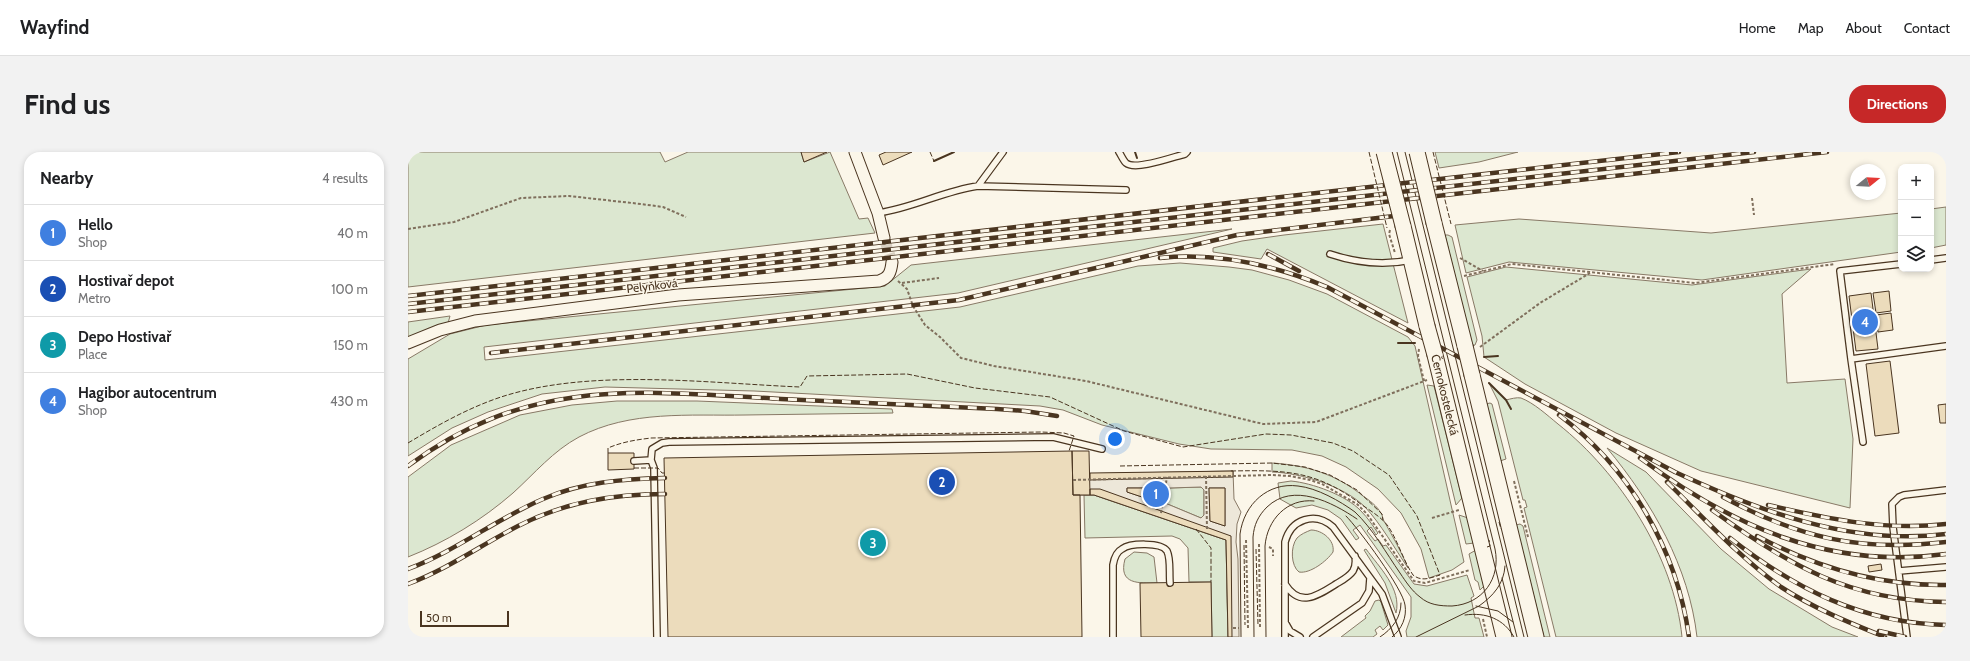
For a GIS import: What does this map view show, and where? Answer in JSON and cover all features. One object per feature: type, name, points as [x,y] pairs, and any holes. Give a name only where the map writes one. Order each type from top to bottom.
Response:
[{"type":"main road","name":"Černokostelecká","points":[[1384,152],[1504,637]]},
{"type":"main road","points":[[1417,152],[1434,223],[1471,348],[1472,375],[1536,637]]},
{"type":"street","points":[[855,152],[878,213],[884,238]]},
{"type":"street","name":"Pelyňková","points":[[408,343],[440,330],[475,321],[678,295],[879,281],[885,279],[889,275],[892,262]]},
{"type":"lane","points":[[978,186],[1003,152]]},
{"type":"lane","points":[[1119,152],[1126,163],[1132,166],[1185,154],[1187,152]]},
{"type":"lane","points":[[878,213],[899,210],[955,190],[978,186],[1126,190]]},
{"type":"lane","points":[[1330,254],[1347,260],[1380,264],[1411,260]]},
{"type":"lane","points":[[1934,260],[1946,258]]},
{"type":"lane","points":[[1863,442],[1840,271],[1898,264]]},
{"type":"lane","points":[[1851,359],[1946,346]]},
{"type":"lane","points":[[657,637],[654,468],[651,460],[652,449],[662,443],[1053,436],[1102,449]]},
{"type":"lane","points":[[634,460],[651,460]]},
{"type":"lane","points":[[1907,637],[1892,504],[1899,497],[1904,495],[1946,490]]},
{"type":"lane","points":[[1285,637],[1285,542],[1290,529],[1301,520],[1315,518],[1327,523],[1354,554],[1386,601],[1398,637]]},
{"type":"lane","points":[[1113,637],[1113,565],[1114,558],[1121,549],[1132,545],[1156,545],[1164,548],[1169,556],[1170,583]]},
{"type":"lane","points":[[1285,584],[1292,593],[1298,596],[1304,598],[1317,596],[1351,574],[1355,567],[1354,554]]},
{"type":"lane","points":[[1899,572],[1946,566]]},
{"type":"lane","points":[[1312,637],[1362,602],[1368,591],[1370,577]]},
{"type":"lane","points":[[1286,622],[1290,631],[1300,637]]},
{"type":"path","points":[[408,229],[454,222],[521,198],[570,196],[641,204],[663,207],[686,217]]},
{"type":"path","points":[[1752,198],[1754,215]]},
{"type":"path","points":[[1460,258],[1483,271]]},
{"type":"path","points":[[1464,276],[1512,264],[1695,283],[1839,263]]},
{"type":"path","points":[[1471,348],[1540,303],[1592,273]]},
{"type":"path","points":[[939,278],[902,283],[907,289],[913,306],[924,325],[940,337],[961,358],[1086,381],[1263,424],[1316,422],[1424,381],[1418,356],[1419,347]]},
{"type":"path","points":[[1073,480],[1167,476],[1280,475],[1300,477],[1316,482],[1350,500],[1363,509],[1414,581],[1425,583],[1470,570]]},
{"type":"path","points":[[1161,513],[1167,476]]},
{"type":"path","points":[[1206,476],[1207,529]]},
{"type":"path","points":[[1514,481],[1528,537]]},
{"type":"path","points":[[1432,518],[1472,506]]},
{"type":"path","points":[[1246,540],[1248,628]]},
{"type":"path","points":[[1259,544],[1260,628]]},
{"type":"path","points":[[1269,547],[1273,549],[1273,556]]},
{"type":"path","points":[[1483,619],[1487,637]]},
{"type":"path","points":[[1233,628],[1239,628]]},
{"type":"green space","points":[[408,152],[660,152],[665,162],[688,152],[801,152],[804,162],[830,152],[859,219],[868,218],[875,233],[408,287]]},
{"type":"green space","points":[[1435,152],[1518,152],[1479,162],[1439,168]]},
{"type":"green space","points":[[1946,207],[1946,245],[1934,247],[1934,236],[1934,209]]},
{"type":"green space","points":[[1898,213],[1898,252],[1702,280],[1509,262],[1466,273],[1455,225],[1519,219],[1711,233]]},
{"type":"green space","points":[[1383,224],[1408,323],[1267,249],[1261,259],[1213,252],[1213,248],[1242,241]]},
{"type":"green space","points":[[1232,229],[958,293],[484,347],[485,360],[960,307],[1138,266],[1180,263],[1252,270],[1289,280],[1327,294],[1408,337],[1415,346],[1464,562],[1452,570],[1429,578],[1421,549],[1401,513],[1378,489],[1346,467],[1322,456],[1292,450],[1211,449],[1179,444],[1102,425],[1063,410],[1040,406],[754,391],[605,387],[542,394],[488,412],[452,428],[408,456],[408,359],[450,334],[486,325],[885,286],[911,265]]},
{"type":"green space","points":[[1445,235],[1452,237],[1477,340],[1475,345],[1472,346]]},
{"type":"green space","points":[[1506,267],[1692,285],[1811,269],[1782,294],[1787,383],[1845,379],[1853,439],[1850,508],[1701,471],[1616,433],[1525,384],[1484,357],[1482,336],[1467,277]]},
{"type":"green space","points":[[450,316],[448,323],[408,340],[408,322]]},
{"type":"green space","points":[[1489,383],[1506,400],[1521,398],[1545,413],[1581,444],[1622,492],[1656,547],[1668,577],[1677,607],[1682,637],[1556,637],[1524,508],[1527,507],[1525,500],[1523,500],[1498,401]]},
{"type":"green space","points":[[1427,385],[1434,386],[1462,498],[1456,505]]},
{"type":"green space","points":[[617,401],[697,401],[892,409],[893,413],[682,415],[639,418],[619,422],[599,428],[579,437],[552,456],[513,493],[489,512],[463,530],[408,557],[408,477],[451,445],[520,415],[572,405]]},
{"type":"green space","points":[[1486,404],[1492,404],[1506,459],[1500,461]]},
{"type":"green space","points":[[1607,448],[1646,472],[1721,549],[1769,589],[1832,627],[1858,637],[1697,637],[1693,611],[1686,586],[1666,536],[1639,490]]},
{"type":"green space","points":[[1272,463],[1297,466],[1331,476],[1353,488],[1368,499],[1382,514],[1383,520],[1397,544],[1408,568],[1377,521],[1365,507],[1356,500],[1346,493],[1322,482],[1296,475],[1272,472]]},
{"type":"green space","points":[[1291,481],[1318,487],[1338,495],[1355,505],[1366,516],[1378,533],[1376,535],[1371,527],[1367,531],[1375,541],[1378,539],[1383,546],[1386,545],[1414,584],[1427,586],[1467,575],[1474,596],[1471,598],[1475,618],[1479,618],[1484,637],[1407,637],[1406,631],[1411,617],[1411,597],[1360,525],[1353,530],[1359,538],[1356,540],[1341,519],[1328,510],[1312,505],[1296,508],[1280,499],[1278,483]]},
{"type":"green space","points":[[1201,487],[1204,490],[1204,515],[1201,518],[1165,503],[1169,488]]},
{"type":"green space","points":[[1084,495],[1094,495],[1226,540],[1228,637],[1212,637],[1211,582],[1189,582],[1188,548],[1180,539],[1172,536],[1085,538]]},
{"type":"green space","points":[[1459,515],[1468,518],[1474,543],[1466,544]]},
{"type":"green space","points":[[1520,524],[1523,526],[1550,637],[1544,637],[1516,525]]},
{"type":"green space","points":[[1311,530],[1315,530],[1327,536],[1332,544],[1333,552],[1327,559],[1313,569],[1299,572],[1293,561],[1293,546],[1297,538]]},
{"type":"green space","points":[[1366,549],[1393,587],[1396,595],[1396,613],[1385,583],[1364,550]]},
{"type":"green space","points":[[1476,550],[1485,585],[1480,590],[1478,582],[1475,580],[1469,554]]},
{"type":"green space","points":[[1134,552],[1147,553],[1154,557],[1157,583],[1137,582],[1127,578],[1124,567],[1125,559]]},
{"type":"green space","points":[[1379,600],[1381,602],[1388,625],[1383,630],[1380,626],[1375,630],[1377,634],[1373,637],[1341,637],[1366,618],[1365,616],[1370,611],[1375,601]]},
{"type":"shaded area","points":[[1233,471],[1234,499],[1241,512],[1237,524],[1236,542],[1238,559],[1239,637],[1228,637],[1226,540],[1094,495],[1073,495],[1072,474]],"holes":[[[1201,487],[1204,490],[1204,515],[1201,518],[1165,503],[1169,488]],[[1127,488],[1163,488],[1160,503],[1127,492]],[[1209,488],[1225,488],[1225,526],[1210,521]]]},
{"type":"building","points":[[801,152],[827,152],[804,162]]},
{"type":"building","points":[[886,152],[912,152],[883,165],[879,155]]},
{"type":"building","points":[[1889,291],[1891,311],[1876,313],[1873,293]]},
{"type":"building","points":[[1871,293],[1878,349],[1856,351],[1849,296]]},
{"type":"building","points":[[1891,313],[1893,330],[1878,332],[1876,315]]},
{"type":"building","points":[[1890,361],[1899,433],[1875,436],[1866,364]]},
{"type":"building","points":[[1946,404],[1946,423],[1940,423],[1938,405]]},
{"type":"building","points":[[1072,451],[1073,495],[1080,495],[1082,637],[668,637],[664,458]]},
{"type":"building","points":[[1072,451],[1089,451],[1090,495],[1073,495]]},
{"type":"building","points":[[608,453],[634,453],[634,469],[608,470]]},
{"type":"building","points":[[1233,471],[1233,477],[1090,480],[1090,473]]},
{"type":"building","points":[[1127,488],[1163,488],[1160,503],[1127,492]]},
{"type":"building","points":[[1209,488],[1225,488],[1225,526],[1210,521]]},
{"type":"building","points":[[1090,489],[1100,489],[1231,536],[1232,637],[1228,637],[1226,540],[1094,495],[1090,495]]},
{"type":"building","points":[[1881,564],[1882,570],[1869,572],[1868,566]]},
{"type":"building","points":[[1211,582],[1212,637],[1141,637],[1140,583]]},
{"type":"tunnel","points":[[884,238],[892,262]]},
{"type":"tram line","points":[[1241,637],[1240,534],[1242,523],[1252,505],[1259,497],[1277,488],[1298,486],[1313,489],[1335,499],[1355,512],[1373,533],[1409,586],[1417,595],[1427,602],[1443,606],[1452,606],[1473,600],[1481,595],[1487,588],[1495,570],[1495,549],[1397,152]]},
{"type":"tram line","points":[[1405,152],[1524,637]]},
{"type":"tram line","points":[[1254,637],[1253,537],[1257,521],[1264,510],[1277,500],[1289,496],[1300,495],[1312,497],[1336,506],[1357,519]]},
{"type":"tram line","points":[[1266,637],[1265,546],[1267,536],[1274,520],[1287,507],[1295,503],[1314,501]]},
{"type":"tram line","points":[[1346,516],[1380,559],[1402,597],[1405,605],[1405,614],[1399,630],[1392,637]]},
{"type":"tram line","points":[[1416,637],[1479,606],[1497,589],[1505,566]]},
{"type":"tram line","points":[[1502,578],[1517,637]]},
{"type":"tram line","points":[[1380,637],[1395,623],[1398,618],[1401,603]]},
{"type":"tram line","points":[[1476,606],[1498,611],[1513,622]]},
{"type":"tram line","points":[[1465,615],[1473,614],[1494,618],[1500,621],[1514,637]]},
{"type":"railway","points":[[408,296],[1679,152]]},
{"type":"railway","points":[[408,304],[1754,152]]},
{"type":"railway","points":[[408,312],[1827,152]]},
{"type":"railway","points":[[491,353],[959,300],[1237,235],[1394,216]]},
{"type":"railway","points":[[1268,254],[1299,271]]},
{"type":"railway","points":[[1160,258],[1203,257],[1245,262],[1287,272],[1327,287],[1675,472],[1739,500],[1773,512],[1806,522],[1841,530],[1875,535],[1911,536],[1946,534]]},
{"type":"railway","points":[[408,466],[453,437],[497,416],[542,403],[587,396],[633,393],[681,393],[997,409],[1025,411],[1057,416]]},
{"type":"railway","points":[[1559,415],[1584,436],[1608,460],[1646,513],[1661,542],[1674,573],[1683,605],[1689,637]]},
{"type":"railway","points":[[1640,458],[1710,504],[1746,522],[1784,538],[1822,549],[1862,555],[1903,557],[1946,554]]},
{"type":"railway","points":[[408,569],[426,562],[526,507],[558,493],[603,482],[665,478]]},
{"type":"railway","points":[[1667,482],[1736,550],[1781,587],[1793,595],[1845,621],[1885,637]]},
{"type":"railway","points":[[408,584],[451,564],[504,533],[553,511],[571,505],[608,498],[646,494],[665,494]]},
{"type":"railway","points":[[1723,497],[1778,523],[1831,539],[1886,545],[1915,545],[1946,542]]},
{"type":"railway","points":[[1768,505],[1835,519],[1879,525],[1923,526],[1946,524]]},
{"type":"railway","points":[[1712,510],[1767,547],[1794,563],[1822,576],[1850,587],[1880,595],[1912,600],[1946,602]]},
{"type":"railway","points":[[1757,536],[1802,557],[1848,573],[1896,582],[1946,585]]},
{"type":"railway","points":[[1730,538],[1779,573],[1831,600],[1886,618],[1915,623],[1946,625]]},
{"type":"railway","points":[[1879,631],[1905,637]]},
{"type":"fence","points":[[930,152],[934,161]]},
{"type":"fence","points":[[1369,152],[1387,228]]},
{"type":"fence","points":[[1433,152],[1451,224]]},
{"type":"fence","points":[[408,443],[453,417],[489,401],[536,388],[572,383],[610,380],[649,380],[800,387],[807,376],[907,374],[975,388],[1050,397],[1124,431],[1183,447],[1266,434],[1291,435],[1333,443],[1353,451],[1389,475],[1417,516],[1440,575],[1423,579],[1413,575],[1388,526],[1376,514],[1345,493],[1330,485],[1300,474],[1268,471],[1230,471]]},
{"type":"fence","points":[[608,453],[608,448],[613,446],[651,438],[1041,432],[1064,433],[1074,436],[1069,451]]},
{"type":"fence","points":[[1120,466],[1272,463],[1305,467],[1330,475],[1357,490],[1382,514],[1383,520]]},
{"type":"fence","points":[[634,468],[658,468],[662,473],[665,473]]},
{"type":"fence","points":[[1499,522],[1501,529]]},
{"type":"fence","points":[[1196,529],[1211,548],[1211,582]]},
{"type":"fence","points":[[1487,547],[1490,546],[1489,540]]},
{"type":"fence","points":[[1244,545],[1245,625]]},
{"type":"fence","points":[[1256,549],[1258,625]]},
{"type":"wall","points":[[934,161],[954,152]]},
{"type":"wall","points":[[1135,152],[1137,158]]},
{"type":"wall","points":[[1398,343],[1415,343]]},
{"type":"wall","points":[[1484,357],[1498,356]]},
{"type":"wall","points":[[1489,383],[1506,400],[1511,409]]},
{"type":"place","name":"Hagibor autocentrum","points":[[1865,322]]},
{"type":"place","name":"Hostivař depot","points":[[942,482]]},
{"type":"place","name":"Hello","points":[[1156,494]]},
{"type":"place","name":"Depo Hostivař","points":[[873,543]]}]
